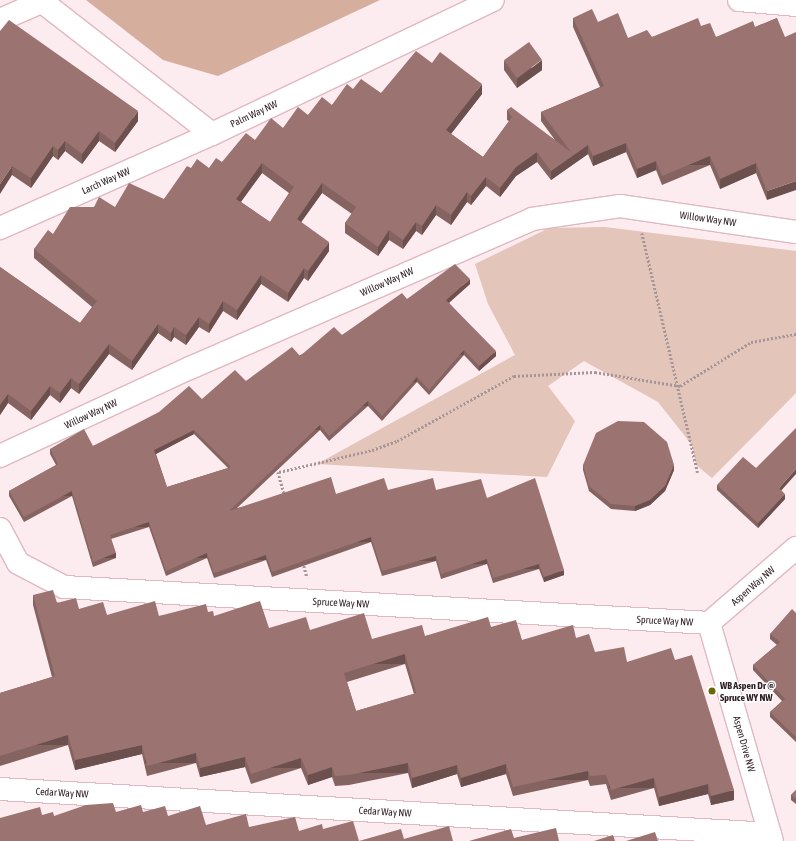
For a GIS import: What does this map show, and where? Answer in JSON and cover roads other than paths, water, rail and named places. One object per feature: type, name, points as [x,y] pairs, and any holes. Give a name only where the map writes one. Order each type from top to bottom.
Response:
[{"type":"lane","name":"Palm Way NW","points":[[212,134],[493,0]]},
{"type":"lane","points":[[739,0],[796,5]]},
{"type":"lane","points":[[0,20],[41,1],[212,134]]},
{"type":"lane","name":"Larch Way NW","points":[[0,228],[212,134]]},
{"type":"lane","name":"Willow Way NW","points":[[0,456],[190,368],[532,218],[620,206],[796,232]]},
{"type":"lane","name":"Spruce Way NW","points":[[0,529],[18,563],[64,588],[709,623]]},
{"type":"lane","name":"Aspen Way NW","points":[[709,623],[796,548]]},
{"type":"lane","name":"Aspen Drive NW","points":[[709,623],[771,838]]},
{"type":"lane","name":"Cedar Way NW","points":[[0,789],[771,838]]},
{"type":"place","name":"WB Aspen Dr @ Spruce WY NW","points":[[712,691]]}]
